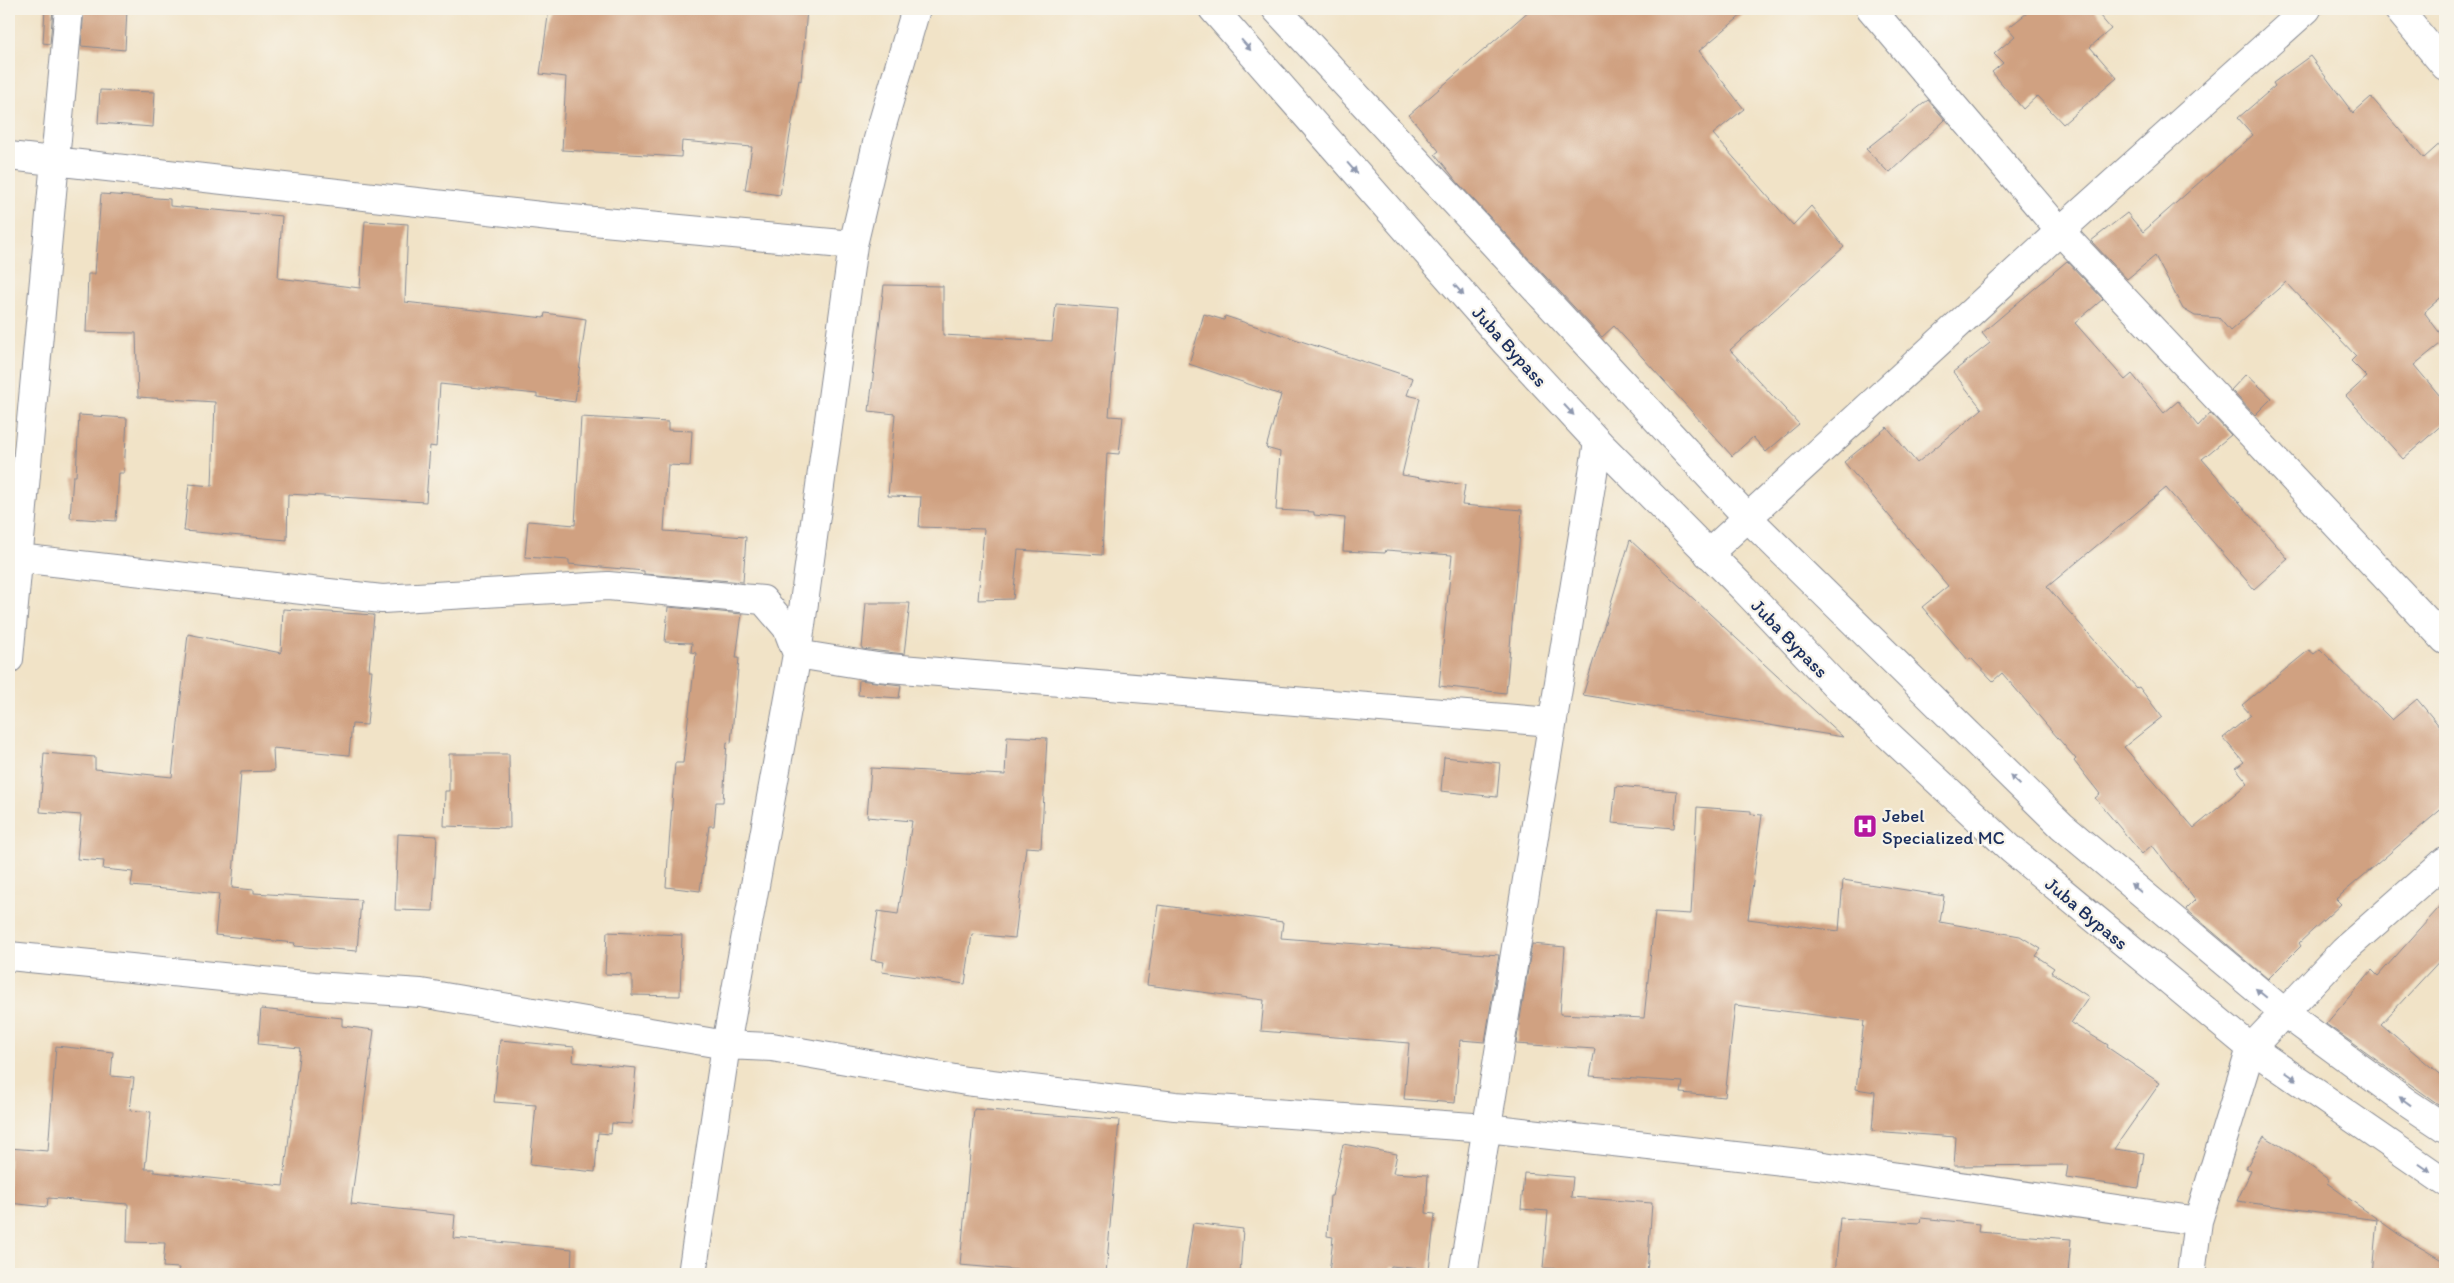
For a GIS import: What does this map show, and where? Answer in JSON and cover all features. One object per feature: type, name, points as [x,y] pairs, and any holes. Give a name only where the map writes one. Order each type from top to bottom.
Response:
[{"type":"street","points":[[9,659],[13,558],[55,162],[69,9]]},
{"type":"street","points":[[692,1274],[726,1045],[797,654],[853,245],[878,139],[916,9]]},
{"type":"street","points":[[1276,9],[1748,518],[2062,826],[2285,1013],[2409,1104],[2445,1128]]},
{"type":"street","points":[[1871,9],[2060,231],[2445,640]]},
{"type":"street","points":[[1708,554],[2060,231],[2307,9]]},
{"type":"street","points":[[2398,9],[2445,66]]},
{"type":"street","name":"Juba Bypass","points":[[1220,11],[1506,343],[1598,442],[1839,689],[2012,850],[2251,1048],[2445,1182]]},
{"type":"street","points":[[9,156],[550,217],[853,245]]},
{"type":"street","points":[[1463,1274],[1598,442]]},
{"type":"street","points":[[13,558],[382,599],[608,586],[763,600],[787,628],[797,654]]},
{"type":"street","points":[[797,654],[877,668],[1552,722]]},
{"type":"street","points":[[2192,1274],[2198,1221],[2251,1048],[2344,950],[2445,861]]},
{"type":"street","points":[[9,956],[314,986],[421,993],[726,1045],[772,1047],[966,1081],[1175,1106],[1486,1128],[1817,1165],[2198,1221]]},
{"type":"building","points":[[45,9],[53,9],[50,44],[43,43]]},
{"type":"building","points":[[84,9],[127,9],[125,50],[81,46]]},
{"type":"building","points":[[549,9],[807,9],[801,81],[799,80],[780,195],[745,190],[752,147],[682,141],[681,157],[562,150],[566,77],[540,74]]},
{"type":"building","points":[[1531,9],[1749,9],[1699,51],[1744,109],[1713,134],[1793,225],[1811,206],[1844,247],[1730,350],[1799,424],[1766,452],[1753,437],[1732,456],[1614,326],[1602,337],[1459,184],[1435,154],[1439,151],[1409,115]]},
{"type":"building","points":[[2032,9],[2094,9],[2111,29],[2090,47],[2117,78],[2063,124],[2037,96],[2023,109],[1992,72],[2003,63],[1994,54],[2015,36],[2008,28]]},
{"type":"building","points":[[2310,56],[2353,113],[2371,97],[2424,158],[2445,139],[2445,294],[2424,312],[2445,340],[2414,365],[2445,402],[2445,422],[2403,459],[2346,396],[2367,377],[2351,361],[2356,356],[2286,282],[2230,331],[2219,318],[2195,316],[2183,309],[2155,256],[2127,279],[2091,241],[2127,213],[2143,232],[2253,135],[2238,118],[2275,86],[2273,83]]},
{"type":"building","points":[[100,90],[155,92],[153,127],[98,123]]},
{"type":"building","points":[[1928,100],[1945,120],[1889,173],[1866,149]]},
{"type":"building","points":[[101,194],[170,199],[170,206],[282,216],[278,278],[360,288],[365,221],[408,224],[405,302],[544,318],[545,313],[586,319],[575,402],[537,397],[537,394],[440,384],[436,447],[430,446],[426,502],[288,494],[287,540],[184,531],[189,484],[212,486],[215,402],[138,397],[136,333],[86,332],[88,274],[95,274]]},
{"type":"building","points":[[2067,261],[2103,299],[2075,323],[2125,380],[2132,374],[2164,413],[2178,401],[2198,426],[2210,413],[2231,435],[2202,459],[2288,559],[2254,589],[2166,488],[2047,587],[2137,688],[2139,687],[2162,717],[2124,747],[2194,828],[2248,783],[2236,768],[2244,762],[2223,738],[2251,715],[2242,705],[2309,650],[2314,654],[2320,649],[2392,720],[2417,699],[2445,733],[2445,806],[2336,899],[2341,904],[2299,943],[2301,946],[2268,979],[2186,909],[2195,900],[2152,845],[2142,854],[2095,798],[2100,794],[2074,761],[2076,759],[2002,673],[1993,681],[1971,658],[1968,660],[1922,607],[1948,586],[1844,462],[1887,427],[1917,463],[1982,409],[1953,372],[1990,343],[1982,333]]},
{"type":"building","points":[[884,285],[943,286],[943,335],[1052,341],[1056,304],[1118,309],[1109,416],[1123,417],[1119,454],[1107,453],[1102,555],[1018,550],[1013,599],[978,600],[984,529],[919,527],[921,497],[888,496],[895,414],[869,411]]},
{"type":"building","points":[[1204,314],[1224,320],[1225,316],[1413,378],[1407,395],[1420,398],[1402,475],[1465,485],[1462,505],[1522,510],[1506,693],[1439,686],[1452,555],[1386,550],[1385,553],[1343,551],[1345,518],[1314,515],[1314,512],[1276,510],[1280,452],[1266,448],[1281,395],[1189,364]]},
{"type":"building","points":[[2246,374],[2272,398],[2255,415],[2231,390]]},
{"type":"building","points":[[79,415],[127,418],[124,473],[119,473],[116,521],[70,518],[73,476],[76,476]]},
{"type":"building","points":[[581,417],[668,422],[668,430],[692,431],[690,466],[668,465],[664,531],[746,537],[743,582],[644,574],[644,571],[569,564],[569,560],[525,557],[528,521],[575,525]]},
{"type":"building","points":[[1630,540],[1843,737],[1583,695]]},
{"type":"building","points":[[866,603],[910,603],[904,654],[862,649]]},
{"type":"building","points":[[668,607],[742,614],[736,658],[739,658],[731,743],[727,742],[723,802],[716,802],[714,826],[709,826],[700,891],[666,887],[675,763],[683,763],[696,653],[691,652],[692,643],[665,642]]},
{"type":"building","points":[[283,609],[374,615],[367,725],[352,724],[349,755],[273,748],[274,771],[241,772],[232,888],[254,890],[254,893],[361,900],[357,951],[294,946],[295,943],[215,935],[219,894],[131,886],[133,872],[103,869],[104,861],[77,859],[81,815],[40,812],[44,753],[95,757],[95,769],[172,777],[188,634],[281,653]]},
{"type":"building","points":[[859,680],[901,685],[899,698],[858,695]]},
{"type":"building","points":[[1007,736],[1047,738],[1041,848],[1026,847],[1015,938],[972,934],[965,984],[882,972],[884,962],[871,960],[878,911],[898,914],[912,821],[867,817],[871,768],[1005,775]]},
{"type":"building","points":[[449,754],[509,754],[510,828],[444,826],[445,791],[449,791]]},
{"type":"building","points":[[1444,757],[1500,763],[1497,797],[1441,791]]},
{"type":"building","points":[[1616,786],[1677,791],[1674,828],[1612,823]]},
{"type":"building","points":[[1697,807],[1751,811],[1751,814],[1762,815],[1748,919],[1839,931],[1843,880],[1944,896],[1940,922],[2020,936],[2041,949],[2036,956],[2054,968],[2051,972],[2089,997],[2071,1023],[2108,1045],[2107,1047],[2160,1083],[2114,1149],[2144,1153],[2139,1188],[2066,1178],[2068,1165],[1954,1166],[1956,1137],[1872,1131],[1875,1092],[1856,1089],[1864,1021],[1735,1005],[1725,1097],[1681,1093],[1683,1082],[1590,1076],[1595,1049],[1516,1044],[1532,944],[1565,947],[1560,1014],[1644,1018],[1655,912],[1691,914]]},
{"type":"building","points":[[398,834],[437,836],[433,911],[395,910]]},
{"type":"building","points":[[2445,901],[2445,955],[2381,1024],[2445,1079],[2445,1109],[2326,1024],[2372,970],[2378,976]]},
{"type":"building","points":[[1158,905],[1283,922],[1281,938],[1499,955],[1485,1042],[1460,1040],[1455,1103],[1404,1099],[1409,1043],[1261,1031],[1264,1000],[1147,985]]},
{"type":"building","points":[[607,932],[682,935],[680,996],[632,995],[632,975],[605,974]]},
{"type":"building","points":[[261,1009],[342,1018],[342,1026],[374,1030],[351,1204],[455,1215],[453,1238],[572,1249],[571,1274],[178,1274],[179,1268],[163,1267],[165,1243],[127,1242],[128,1204],[48,1198],[47,1207],[9,1203],[9,1148],[48,1151],[56,1046],[113,1052],[111,1076],[134,1078],[130,1110],[151,1112],[145,1169],[154,1169],[154,1172],[283,1186],[300,1048],[258,1044]]},
{"type":"building","points":[[500,1040],[574,1047],[573,1062],[636,1068],[631,1124],[612,1123],[611,1134],[598,1133],[595,1172],[530,1165],[536,1105],[494,1102]]},
{"type":"building","points":[[974,1109],[1119,1120],[1106,1274],[1065,1274],[960,1265]]},
{"type":"building","points":[[2264,1136],[2294,1154],[2329,1180],[2327,1183],[2401,1236],[2445,1262],[2445,1274],[2372,1274],[2377,1220],[2237,1201],[2251,1171],[2246,1168]]},
{"type":"building","points":[[1343,1144],[1397,1154],[1393,1173],[1428,1175],[1426,1213],[1435,1214],[1429,1270],[1391,1266],[1390,1274],[1329,1274],[1333,1237],[1327,1236],[1330,1196],[1332,1196]]},
{"type":"building","points":[[1524,1173],[1573,1177],[1571,1197],[1652,1203],[1647,1274],[1564,1274],[1564,1269],[1543,1268],[1548,1211],[1521,1209]]},
{"type":"building","points":[[1840,1218],[1920,1223],[1921,1218],[1979,1224],[1978,1232],[2071,1239],[2068,1274],[1835,1274]]},
{"type":"building","points":[[1193,1223],[1243,1229],[1240,1274],[1185,1274]]},
{"type":"place","name":"Jebel Specialized MC","points":[[1865,826]]}]
